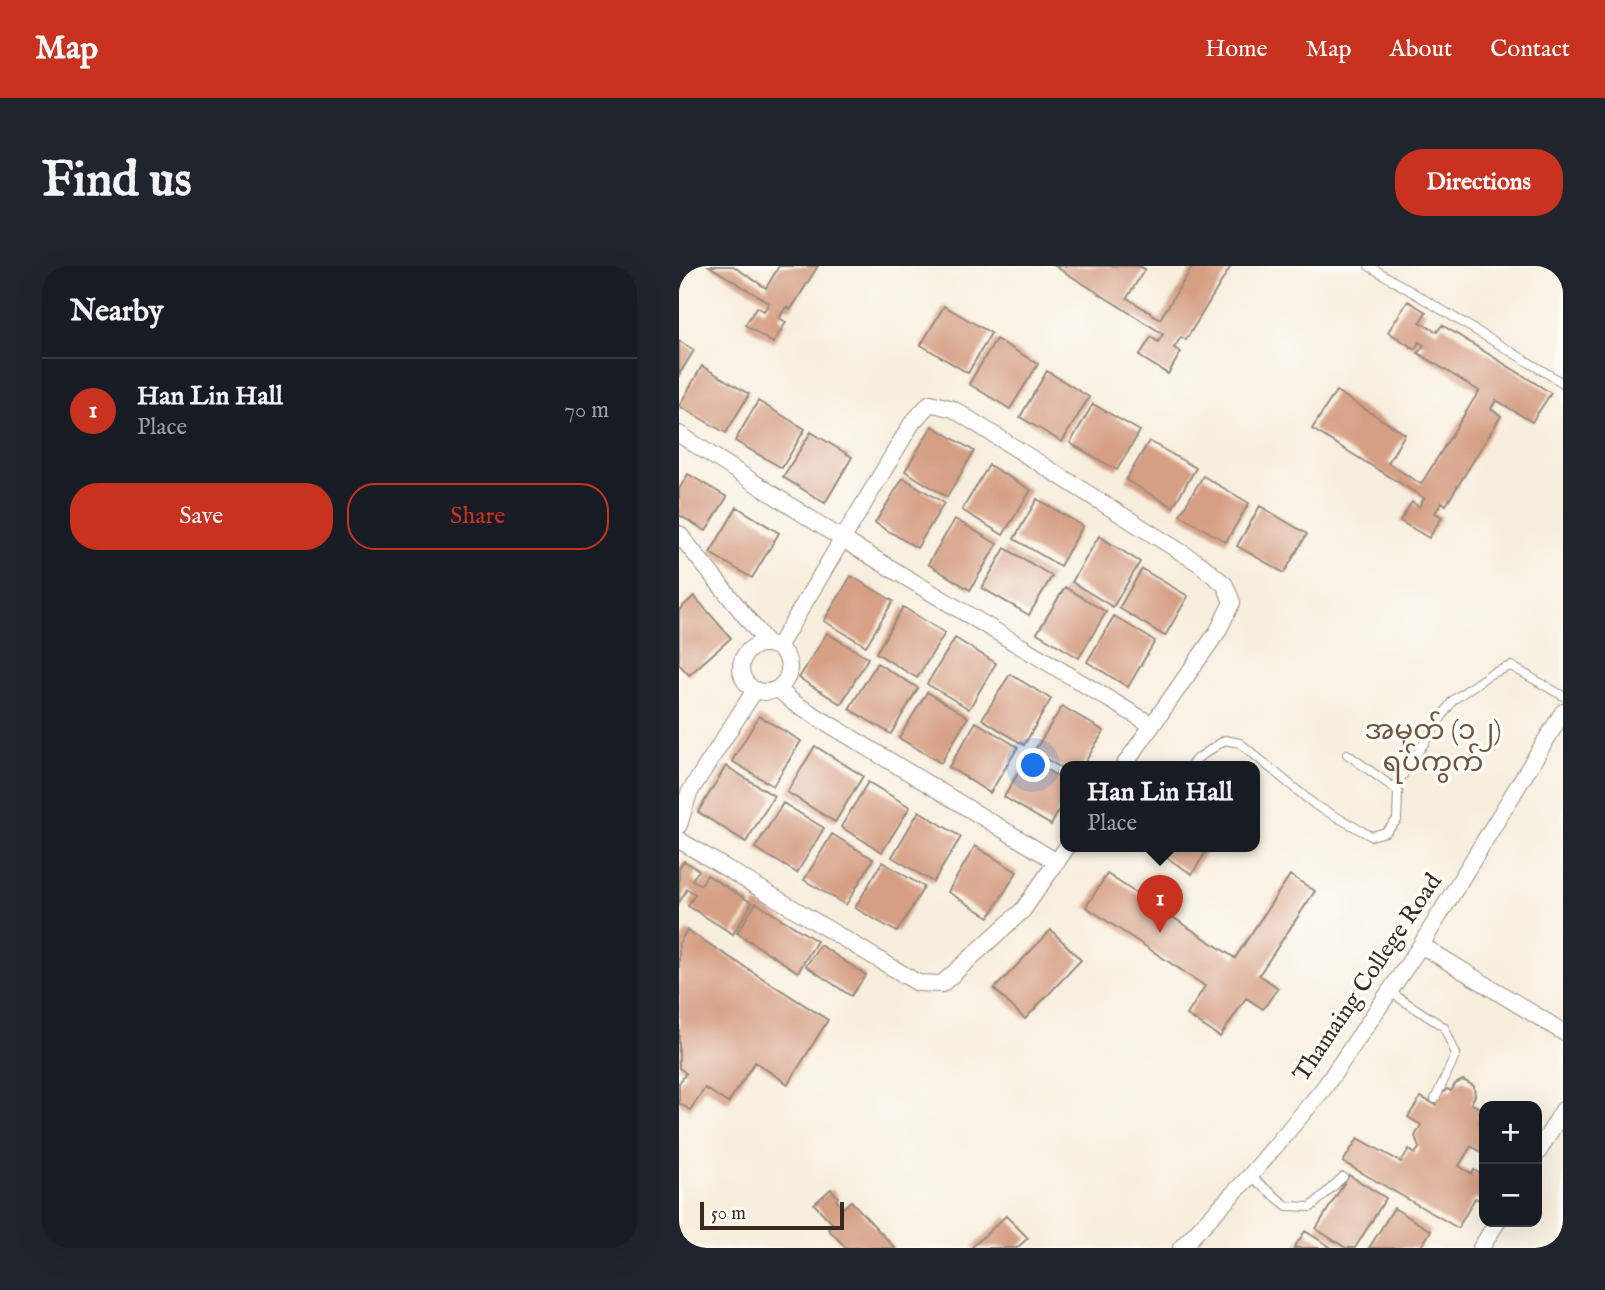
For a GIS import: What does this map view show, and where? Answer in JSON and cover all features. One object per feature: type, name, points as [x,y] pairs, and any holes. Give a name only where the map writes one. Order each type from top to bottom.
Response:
[{"type":"street","points":[[679,534],[772,645],[784,652],[790,667],[789,676],[778,689],[771,692],[755,690],[743,678],[741,662],[751,648],[772,645],[842,539],[912,423],[930,403],[953,409],[1200,564],[1225,585],[1232,602],[1218,631],[1127,761]]},
{"type":"street","points":[[680,436],[842,539],[1152,725]]},
{"type":"street","points":[[778,689],[794,703],[1057,862]]},
{"type":"street","points":[[679,825],[684,797],[755,690]]},
{"type":"street","name":"Thamaing College Road","points":[[1181,1248],[1250,1176],[1324,1088],[1421,945],[1563,712]]},
{"type":"street","points":[[679,840],[918,983],[942,984],[1023,910],[1064,852]]},
{"type":"street","points":[[1421,945],[1563,1032]]},
{"type":"street","points":[[1542,1146],[1563,1110]]},
{"type":"street","points":[[1481,1248],[1494,1227]]},
{"type":"lane","points":[[1369,266],[1563,383]]},
{"type":"lane","points":[[1394,788],[1453,700],[1490,674],[1511,666],[1563,696]]},
{"type":"lane","points":[[1194,761],[1226,740],[1240,743],[1315,805],[1371,836],[1386,832],[1397,820],[1398,791],[1347,754]]},
{"type":"lane","points":[[1390,992],[1444,1027],[1456,1054],[1435,1098]]},
{"type":"lane","points":[[1250,1176],[1287,1206],[1311,1207],[1343,1177]]},
{"type":"building","points":[[709,266],[733,266],[766,288],[779,266],[818,266],[791,309],[786,307],[779,318],[786,322],[773,343],[745,325],[757,307],[764,311],[769,303]]},
{"type":"building","points":[[1055,266],[1139,266],[1145,269],[1127,298],[1160,319],[1193,266],[1231,266],[1186,340],[1181,337],[1174,348],[1181,352],[1168,374],[1139,356],[1151,337],[1158,342],[1163,334]]},
{"type":"building","points":[[1408,301],[1426,312],[1420,322],[1437,332],[1442,325],[1551,393],[1532,422],[1496,400],[1491,409],[1501,416],[1446,505],[1442,502],[1435,513],[1442,517],[1429,538],[1400,521],[1412,502],[1419,507],[1424,498],[1312,429],[1336,391],[1405,434],[1388,463],[1421,484],[1479,391],[1418,353],[1424,345],[1419,342],[1415,349],[1388,332]]},
{"type":"building","points":[[944,306],[991,333],[968,373],[921,345]]},
{"type":"building","points":[[996,339],[1038,364],[1010,409],[969,384]]},
{"type":"building","points":[[679,341],[694,350],[679,375]]},
{"type":"building","points":[[702,366],[749,394],[726,433],[679,406]]},
{"type":"building","points":[[1047,371],[1089,397],[1062,442],[1020,417]]},
{"type":"building","points":[[758,401],[805,429],[782,468],[735,441]]},
{"type":"building","points":[[1093,404],[1140,431],[1117,470],[1070,443]]},
{"type":"building","points":[[932,426],[974,451],[947,497],[905,471]]},
{"type":"building","points":[[811,432],[852,457],[825,503],[783,477]]},
{"type":"building","points":[[1149,441],[1196,468],[1173,507],[1126,480]]},
{"type":"building","points":[[989,465],[1031,490],[1003,535],[962,510]]},
{"type":"building","points":[[688,474],[727,497],[706,531],[679,515],[679,489]]},
{"type":"building","points":[[1203,476],[1249,503],[1226,542],[1180,515]]},
{"type":"building","points":[[903,478],[944,503],[917,548],[875,523]]},
{"type":"building","points":[[1037,499],[1083,526],[1060,566],[1014,539]]},
{"type":"building","points":[[1260,506],[1307,534],[1284,573],[1237,546]]},
{"type":"building","points":[[737,507],[779,533],[752,578],[710,553]]},
{"type":"building","points":[[955,519],[997,544],[970,590],[928,564]]},
{"type":"building","points":[[1099,536],[1140,562],[1113,607],[1072,582]]},
{"type":"building","points":[[1005,548],[1052,576],[1029,615],[982,588]]},
{"type":"building","points":[[1142,569],[1188,596],[1165,636],[1119,608]]},
{"type":"building","points":[[851,576],[893,601],[866,646],[824,621]]},
{"type":"building","points":[[1065,587],[1106,612],[1079,658],[1037,633]]},
{"type":"building","points":[[694,596],[731,638],[689,675],[679,664],[679,610]]},
{"type":"building","points":[[903,607],[945,633],[917,678],[876,653]]},
{"type":"building","points":[[1114,616],[1155,641],[1128,687],[1087,662]]},
{"type":"building","points":[[827,633],[868,658],[841,704],[799,678]]},
{"type":"building","points":[[955,638],[996,663],[969,709],[927,684]]},
{"type":"building","points":[[877,663],[918,688],[891,734],[849,709]]},
{"type":"building","points":[[1010,674],[1051,699],[1024,745],[982,719]]},
{"type":"building","points":[[927,692],[968,717],[941,763],[899,738]]},
{"type":"building","points":[[1062,706],[1104,731],[1086,761],[1060,761],[1060,767],[1034,752]]},
{"type":"building","points":[[759,716],[801,741],[773,786],[732,761]]},
{"type":"building","points":[[976,722],[1018,747],[990,793],[949,767]]},
{"type":"building","points":[[815,746],[863,776],[835,822],[787,792]]},
{"type":"building","points":[[1027,758],[1060,778],[1060,808],[1051,825],[1004,797]]},
{"type":"building","points":[[726,766],[774,796],[746,842],[698,812]]},
{"type":"building","points":[[868,782],[910,807],[882,852],[841,827]]},
{"type":"building","points":[[783,803],[824,828],[797,873],[755,848]]},
{"type":"building","points":[[919,811],[961,837],[933,882],[892,857]]},
{"type":"building","points":[[832,834],[873,859],[846,905],[804,880]]},
{"type":"building","points":[[975,846],[1017,872],[989,917],[948,892]]},
{"type":"building","points":[[1158,852],[1206,852],[1192,874]]},
{"type":"building","points":[[684,861],[699,870],[692,880],[701,885],[707,875],[752,903],[733,934],[688,906],[695,894],[687,889],[679,903],[679,868]]},
{"type":"building","points":[[882,862],[924,887],[897,932],[855,908]]},
{"type":"building","points":[[1107,874],[1235,958],[1290,875],[1315,891],[1259,975],[1278,988],[1263,1009],[1246,998],[1220,1037],[1187,1015],[1205,986],[1086,907]]},
{"type":"building","points":[[756,903],[817,941],[798,972],[737,933]]},
{"type":"building","points":[[687,930],[828,1020],[788,1084],[755,1062],[728,1103],[705,1088],[690,1110],[679,1103],[679,1083],[686,1073],[679,1068],[679,943]]},
{"type":"building","points":[[1051,930],[1081,960],[1025,1019],[994,989]]},
{"type":"building","points":[[820,945],[866,975],[851,996],[806,966]]},
{"type":"building","points":[[1463,1080],[1474,1086],[1475,1096],[1471,1103],[1479,1108],[1479,1151],[1471,1146],[1459,1166],[1472,1174],[1474,1170],[1479,1173],[1479,1200],[1475,1198],[1458,1228],[1343,1162],[1358,1138],[1401,1162],[1409,1149],[1415,1154],[1419,1148],[1415,1136],[1421,1125],[1408,1117],[1421,1097],[1436,1105],[1439,1096],[1447,1089],[1451,1091],[1455,1084]]},
{"type":"building","points":[[1349,1175],[1386,1198],[1355,1248],[1346,1248],[1316,1229]]},
{"type":"building","points":[[831,1189],[843,1208],[851,1201],[895,1248],[846,1248],[828,1229],[833,1224],[814,1204]]},
{"type":"building","points":[[1394,1208],[1431,1231],[1420,1248],[1369,1248]]},
{"type":"building","points":[[1006,1216],[1028,1238],[1017,1248],[971,1248]]},
{"type":"building","points":[[1305,1231],[1332,1248],[1294,1248]]},
{"type":"place","name":"Han Lin Hall","points":[[1160,933]]},
{"type":"district","name":"အမှတ် (၁၂) ရပ်ကွက်","points":[[1433,747]]}]
